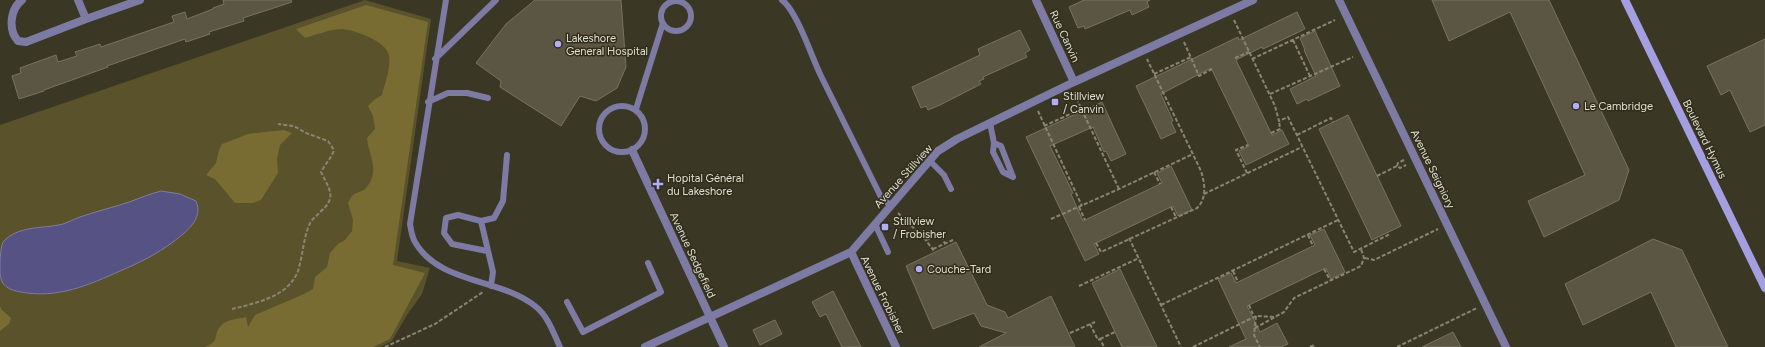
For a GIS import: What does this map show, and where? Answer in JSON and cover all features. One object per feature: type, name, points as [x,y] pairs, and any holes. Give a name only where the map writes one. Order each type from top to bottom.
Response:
[{"type":"street","points":[[22,0],[16,4],[12,18],[12,35],[18,41],[26,42],[140,0]]},
{"type":"street","points":[[78,0],[86,19]]},
{"type":"street","name":"Rue Canvin","points":[[1036,0],[1074,82]]},
{"type":"street","name":"Avenue Stillview","points":[[645,347],[851,252],[938,151],[957,139],[1074,82],[1253,0]]},
{"type":"street","name":"Avenue Seigniory","points":[[1339,0],[1506,347]]},
{"type":"street","name":"Boulevard Hymus","points":[[1625,0],[1765,288]]},
{"type":"street","name":"Avenue Sedgefield","points":[[632,150],[724,347]]},
{"type":"street","name":"Avenue Frobisher","points":[[851,252],[896,347]]},
{"type":"lane","points":[[446,0],[428,102],[410,224],[415,241],[427,258],[452,272],[517,295],[535,306],[548,319],[560,347]]},
{"type":"lane","points":[[435,59],[496,0]]},
{"type":"lane","points":[[636,109],[663,23],[661,12],[668,3],[678,1],[688,2],[691,12],[691,19],[684,28],[672,30],[663,23]]},
{"type":"lane","points":[[784,1],[798,24],[821,75],[881,197],[891,206]]},
{"type":"lane","points":[[428,102],[448,93],[467,93],[488,98]]},
{"type":"lane","points":[[624,106],[636,109],[642,117],[645,124],[643,140],[632,150],[620,152],[609,148],[603,142],[599,129],[601,121],[604,114],[612,108],[624,106]]},
{"type":"lane","points":[[990,123],[994,143],[993,152],[1003,172],[1013,177],[1001,146],[994,143]]},
{"type":"lane","points":[[487,251],[452,244],[444,233],[446,218],[458,214],[481,221],[494,218],[503,201],[507,156]]},
{"type":"lane","points":[[930,161],[944,175],[951,189]]},
{"type":"lane","points":[[481,221],[487,251],[494,272],[492,286]]},
{"type":"lane","points":[[875,224],[888,252]]},
{"type":"lane","points":[[567,302],[583,332],[661,292],[648,263]]},
{"type":"path","points":[[1234,19],[1270,94],[1279,121],[1280,129],[1271,133]]},
{"type":"path","points":[[1252,59],[1335,20]]},
{"type":"path","points":[[1294,40],[1310,76]]},
{"type":"path","points":[[1184,42],[1199,76],[1212,69]]},
{"type":"path","points":[[1236,58],[1249,52]]},
{"type":"path","points":[[1154,74],[1191,57]]},
{"type":"path","points":[[1270,94],[1353,57]]},
{"type":"path","points":[[1096,243],[1100,252],[1197,208],[1200,206],[1204,194],[1204,179],[1147,59]]},
{"type":"path","points":[[1074,94],[1118,190]]},
{"type":"path","points":[[1044,126],[1081,109]]},
{"type":"path","points":[[1037,110],[1081,207],[1085,220]]},
{"type":"path","points":[[1279,121],[1288,117],[1354,252],[1388,235],[1387,232]]},
{"type":"path","points":[[1297,135],[1331,118],[1333,122]]},
{"type":"path","points":[[232,309],[263,300],[280,293],[290,283],[298,271],[304,236],[311,221],[329,205],[331,196],[321,172],[325,163],[331,159],[334,150],[328,141],[306,133],[294,126],[278,124]]},
{"type":"path","points":[[1247,173],[1236,150],[1248,144]]},
{"type":"path","points":[[1204,194],[1302,146]]},
{"type":"path","points":[[1051,219],[1081,207],[1193,154]]},
{"type":"path","points":[[1398,166],[1398,163],[1404,160]]},
{"type":"path","points":[[1377,176],[1398,166],[1400,168],[1406,165]]},
{"type":"path","points":[[1154,172],[1160,184]]},
{"type":"path","points":[[1171,207],[1176,217]]},
{"type":"path","points":[[898,214],[926,240],[933,250],[954,240]]},
{"type":"path","points":[[1161,305],[1338,220]]},
{"type":"path","points":[[1364,258],[1374,260],[1438,228]]},
{"type":"path","points":[[926,240],[941,234],[945,244]]},
{"type":"path","points":[[1308,235],[1313,246]]},
{"type":"path","points":[[1129,238],[1181,347]]},
{"type":"path","points":[[1255,328],[1284,312],[1294,298],[1361,266],[1364,258],[1361,249]]},
{"type":"path","points":[[1079,286],[1139,258]]},
{"type":"path","points":[[1324,269],[1330,280]]},
{"type":"path","points":[[1233,271],[1238,282]]},
{"type":"path","points":[[385,347],[434,324],[492,286]]},
{"type":"path","points":[[1249,305],[1255,317],[1254,335],[1260,347]]},
{"type":"path","points":[[1397,347],[1477,308]]},
{"type":"path","points":[[1193,347],[1255,317],[1277,317]]},
{"type":"path","points":[[1070,333],[1096,322]]},
{"type":"path","points":[[1090,324],[1098,340],[1100,339],[1104,347]]},
{"type":"path","points":[[1100,339],[1115,332]]},
{"type":"path","points":[[1310,347],[1314,345],[1314,347]]},
{"type":"shaded area","points":[[365,0],[431,19],[397,261],[430,268],[422,294],[407,315],[392,341],[380,347],[0,347],[0,125]]},
{"type":"shaded area","points":[[366,5],[428,22],[393,265],[425,273],[390,339],[373,347],[205,347],[213,343],[217,331],[224,323],[246,317],[248,327],[255,315],[313,289],[315,277],[327,267],[330,253],[338,244],[345,240],[352,231],[353,220],[348,203],[353,195],[367,187],[373,174],[373,163],[367,138],[375,129],[373,116],[368,106],[382,95],[388,70],[389,55],[387,50],[376,41],[362,34],[348,30],[337,29],[305,38],[296,29]]},
{"type":"shaded area","points":[[284,130],[292,133],[280,145],[277,159],[278,173],[261,200],[253,203],[235,203],[215,179],[206,175],[216,163],[222,144],[248,134]]},
{"type":"shaded area","points":[[161,191],[180,194],[196,201],[198,214],[196,219],[183,234],[154,254],[134,265],[85,286],[60,292],[34,294],[13,290],[3,284],[0,277],[1,249],[3,242],[9,237],[31,228],[63,224]]},
{"type":"shaded area","points":[[0,306],[2,310],[11,318],[9,324],[0,331]]},
{"type":"building","points":[[223,0],[291,0],[292,2],[243,18],[244,21],[209,32],[210,34],[186,42],[185,39],[19,99],[12,76],[21,73],[20,68],[56,55],[58,62],[77,56],[75,52],[100,44],[101,47],[174,22],[172,16],[185,12],[187,19],[224,4]]},
{"type":"building","name":"Lakeshore General Hospital","points":[[535,0],[621,0],[626,67],[617,88],[596,101],[580,96],[561,126],[500,87],[501,81],[476,63],[506,24]]},
{"type":"building","points":[[1084,0],[1150,0],[1147,2],[1149,7],[1132,15],[1130,10],[1085,29],[1084,26],[1078,28],[1069,7]]},
{"type":"building","name":"Le Cambridge","points":[[1432,0],[1549,0],[1629,170],[1619,200],[1544,237],[1528,201],[1585,175],[1510,12],[1449,41]]},
{"type":"building","points":[[1297,12],[1305,29],[1263,49],[1262,47],[1236,60],[1272,135],[1282,130],[1289,144],[1246,165],[1239,151],[1249,146],[1211,68],[1161,94],[1173,121],[1171,122],[1176,132],[1161,139],[1136,86],[1238,37],[1239,40]]},
{"type":"building","points":[[1020,30],[1030,50],[1025,53],[1027,57],[983,77],[984,79],[979,81],[981,84],[940,105],[928,110],[926,106],[921,108],[912,87],[980,55],[978,49]]},
{"type":"building","points":[[1315,31],[1340,86],[1308,101],[1307,99],[1297,104],[1290,89],[1316,76],[1300,38]]},
{"type":"building","points":[[1765,39],[1765,125],[1750,132],[1730,90],[1721,95],[1707,66]]},
{"type":"building","points":[[1102,102],[1126,154],[1111,161],[1106,151],[1104,152],[1093,127],[1050,146],[1073,193],[1071,194],[1083,221],[1162,183],[1157,173],[1171,166],[1192,210],[1178,216],[1173,206],[1094,244],[1099,254],[1085,261],[1026,137]]},
{"type":"building","points":[[1348,115],[1401,226],[1372,240],[1319,129]]},
{"type":"building","points":[[1324,229],[1345,272],[1331,279],[1326,268],[1247,306],[1260,332],[1277,323],[1288,344],[1281,347],[1229,347],[1246,339],[1218,279],[1231,273],[1236,283],[1315,245],[1310,235]]},
{"type":"building","points":[[1653,239],[1682,250],[1728,347],[1676,347],[1651,292],[1583,325],[1565,284]]},
{"type":"building","points":[[956,242],[987,305],[1005,312],[1008,318],[1051,296],[1075,347],[979,347],[1006,333],[981,326],[974,313],[933,329],[906,266]]},
{"type":"building","points":[[1120,269],[1157,347],[1122,347],[1092,283]]},
{"type":"building","points":[[833,291],[861,347],[842,347],[826,314],[820,317],[812,302]]},
{"type":"building","points":[[775,320],[782,334],[760,345],[753,330]]},
{"type":"building","points":[[1453,332],[1461,347],[1422,347]]},
{"type":"place","name":"Lakeshore General Hospital","points":[[558,44]]},
{"type":"place","name":"Stillview / Canvin","points":[[1055,102]]},
{"type":"place","name":"Le Cambridge","points":[[1576,106]]},
{"type":"place","name":"Hopital Général du Lakeshore","points":[[658,184]]},
{"type":"place","name":"Stillview / Frobisher","points":[[885,227]]},
{"type":"place","name":"Couche-Tard","points":[[919,269]]}]
